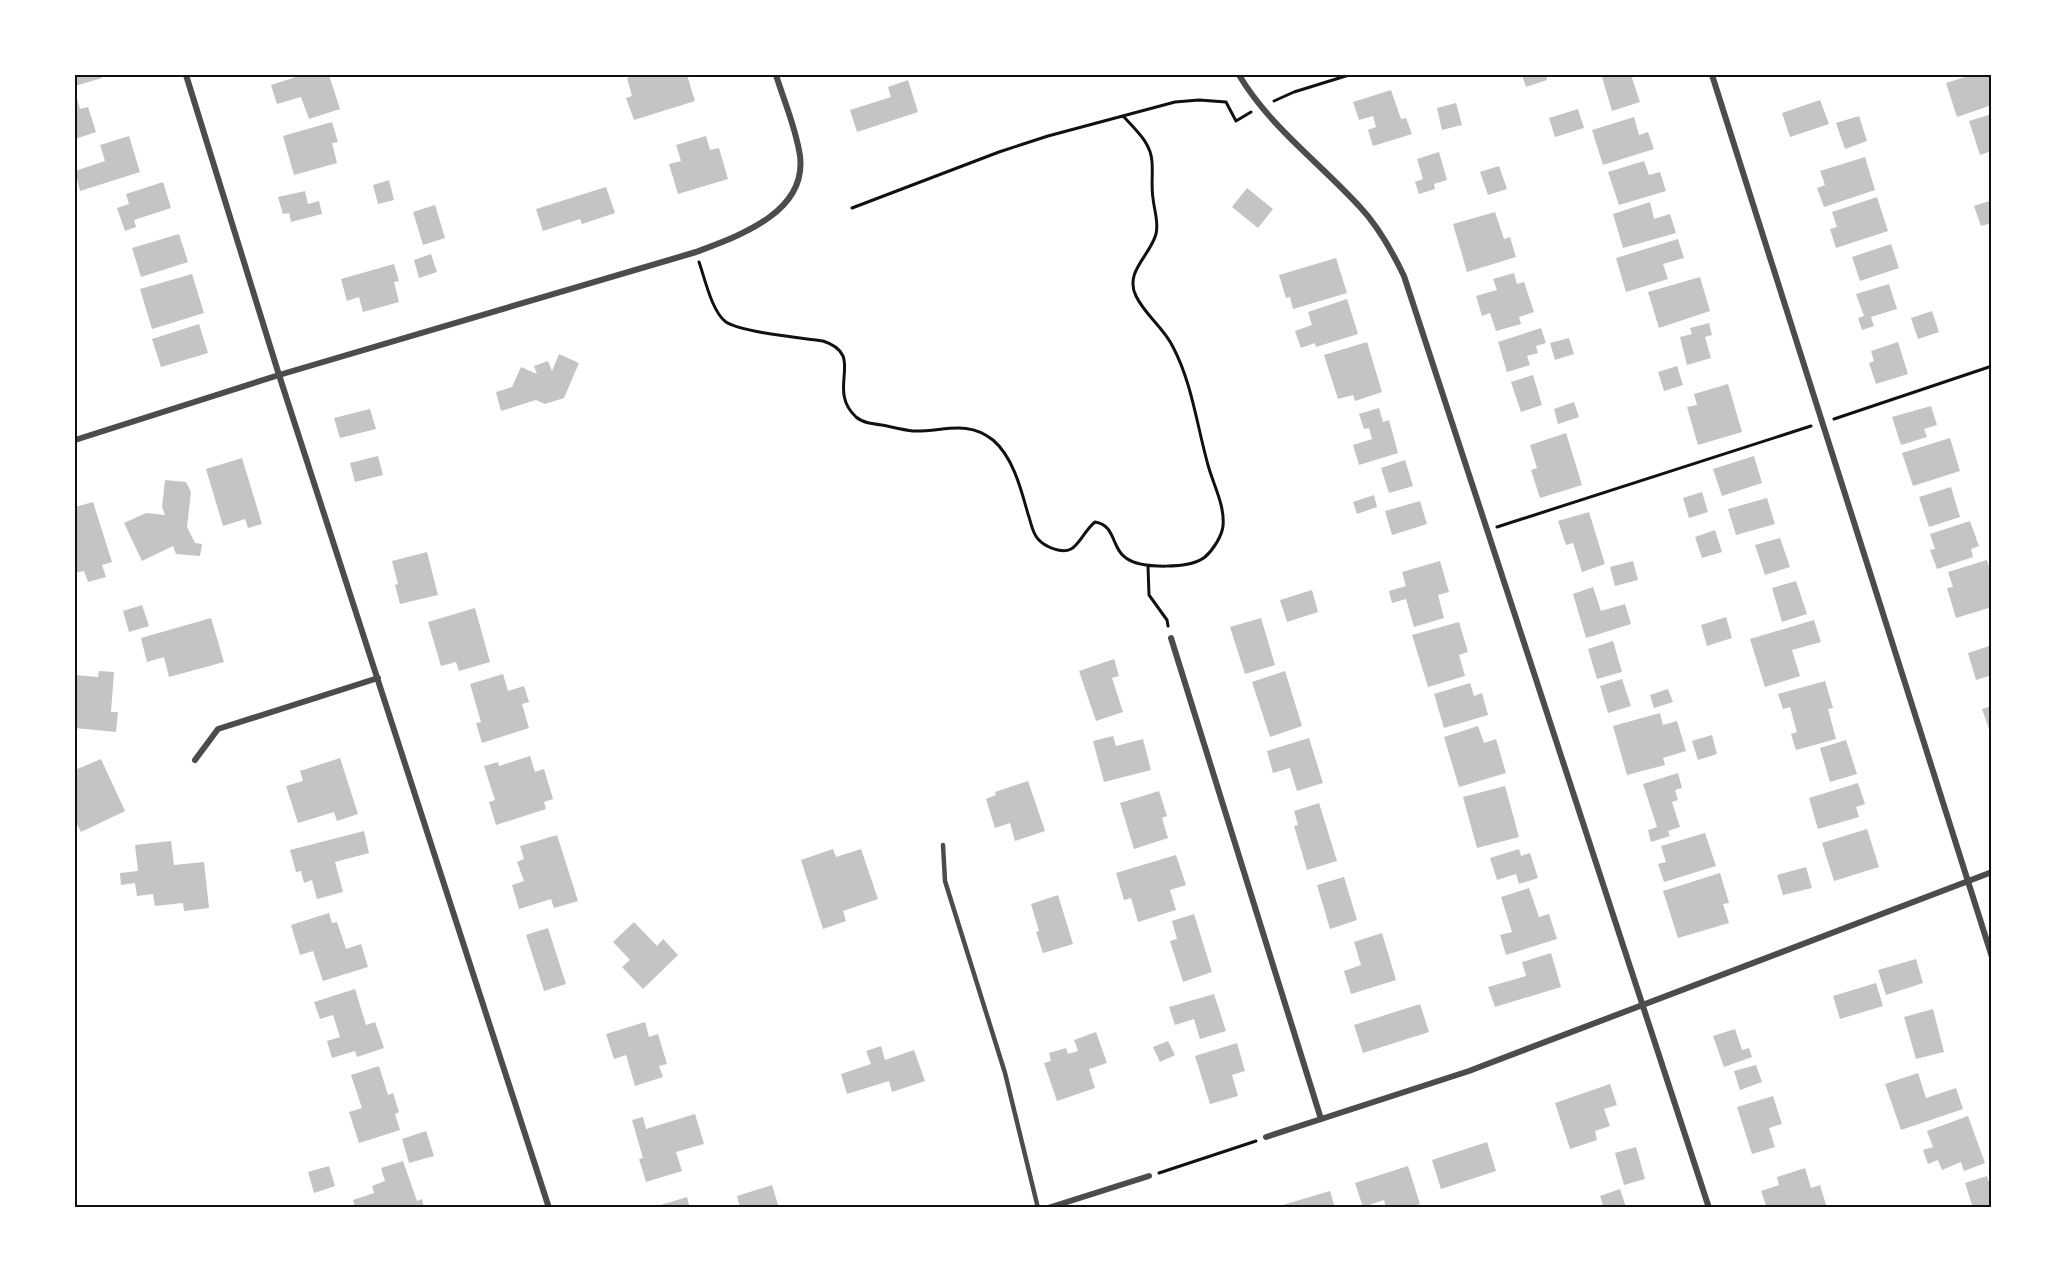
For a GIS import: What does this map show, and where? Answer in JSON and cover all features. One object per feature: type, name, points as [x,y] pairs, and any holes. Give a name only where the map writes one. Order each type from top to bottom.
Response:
[{"type":"street","points":[[186,75],[279,375],[549,1208]]},
{"type":"street","points":[[75,440],[279,375],[696,252],[731,239],[774,214],[786,203],[800,173],[800,156],[776,75]]},
{"type":"street","points":[[1239,75],[1278,128],[1359,206],[1388,244],[1412,296],[1709,1208]]},
{"type":"street","points":[[1712,75],[1992,957]]},
{"type":"street","points":[[1171,638],[1321,1119]]},
{"type":"street","points":[[195,760],[218,729],[378,678]]},
{"type":"street","points":[[1266,1137],[1469,1071],[1992,872]]},
{"type":"street","points":[[1048,1208],[1149,1176]]},
{"type":"lane","points":[[943,845],[945,881],[1005,1073],[1038,1208]]},
{"type":"path","points":[[852,208],[999,152],[1078,127],[1175,102],[1199,100],[1226,102],[1236,121],[1294,93],[1349,75]]},
{"type":"path","points":[[696,252],[717,311],[725,321],[739,327],[823,341],[840,349],[846,366],[842,390],[844,399],[859,419],[872,424],[914,431],[970,428],[982,432],[994,441],[1004,452],[1020,487],[1034,532],[1039,540],[1050,548],[1061,551],[1070,550],[1077,545],[1088,528],[1095,522],[1103,523],[1108,528],[1119,551],[1127,559],[1148,566],[1191,564],[1204,558],[1219,537],[1223,528],[1221,504],[1207,462],[1182,367],[1168,336],[1140,305],[1132,286],[1136,268],[1155,236],[1157,225],[1150,151],[1140,134],[1124,117]]},
{"type":"path","points":[[1488,530],[1992,366]]},
{"type":"path","points":[[1148,566],[1149,595],[1167,620],[1171,638]]},
{"type":"path","points":[[1149,1176],[1266,1137]]},
{"type":"building","points":[[75,75],[101,75],[102,78],[75,86]]},
{"type":"building","points":[[302,75],[329,75],[340,109],[309,119],[301,97],[277,104],[271,85]]},
{"type":"building","points":[[636,75],[687,75],[695,101],[634,120],[626,98],[632,96],[627,78]]},
{"type":"building","points":[[1522,75],[1546,75],[1547,80],[1526,87]]},
{"type":"building","points":[[1631,75],[1640,102],[1612,111],[1602,77]]},
{"type":"building","points":[[1972,75],[1992,75],[1992,105],[1957,117],[1946,83]]},
{"type":"building","points":[[908,80],[918,112],[857,132],[850,110],[891,97],[888,87]]},
{"type":"building","points":[[1391,90],[1401,119],[1406,118],[1412,134],[1373,146],[1368,130],[1376,127],[1373,116],[1359,120],[1353,102]]},
{"type":"building","points":[[76,95],[80,109],[88,107],[96,132],[75,139]]},
{"type":"building","points":[[1820,100],[1829,124],[1790,137],[1782,113]]},
{"type":"building","points":[[1456,103],[1462,125],[1442,130],[1437,108]]},
{"type":"building","points":[[1578,109],[1584,128],[1555,137],[1549,118]]},
{"type":"building","points":[[1992,114],[1992,151],[1980,155],[1969,121]]},
{"type":"building","points":[[1859,116],[1867,141],[1845,149],[1836,123]]},
{"type":"building","points":[[1634,117],[1639,135],[1648,132],[1654,149],[1603,165],[1592,130]]},
{"type":"building","points":[[332,122],[338,142],[332,143],[337,163],[294,175],[283,136]]},
{"type":"building","points":[[129,136],[140,172],[80,191],[75,171],[105,161],[100,145]]},
{"type":"building","points":[[706,136],[710,150],[719,148],[728,179],[678,194],[669,164],[681,161],[676,145]]},
{"type":"building","points":[[1439,152],[1447,180],[1434,184],[1435,189],[1419,194],[1415,182],[1423,179],[1417,159]]},
{"type":"building","points":[[1865,157],[1875,190],[1824,207],[1817,188],[1825,185],[1820,171]]},
{"type":"building","points":[[1644,161],[1649,175],[1660,172],[1666,191],[1619,205],[1608,172]]},
{"type":"building","points":[[1499,166],[1507,189],[1488,195],[1480,172]]},
{"type":"building","points":[[389,180],[394,200],[378,204],[373,185]]},
{"type":"building","points":[[163,182],[171,208],[134,220],[136,227],[125,231],[117,208],[129,204],[126,194]]},
{"type":"building","points":[[606,187],[615,213],[582,224],[580,219],[543,231],[536,209]]},
{"type":"building","points":[[1247,188],[1273,209],[1258,228],[1232,207]]},
{"type":"building","points":[[305,191],[308,204],[319,201],[322,214],[291,222],[289,213],[283,214],[278,197]]},
{"type":"building","points":[[1877,197],[1888,231],[1836,248],[1830,229],[1837,227],[1832,212]]},
{"type":"building","points":[[1992,200],[1992,223],[1981,226],[1974,206]]},
{"type":"building","points":[[1650,202],[1654,219],[1670,214],[1676,233],[1623,248],[1613,214]]},
{"type":"building","points":[[435,205],[445,238],[423,245],[413,212]]},
{"type":"building","points":[[1495,212],[1504,239],[1510,237],[1516,257],[1467,272],[1453,224]]},
{"type":"building","points":[[179,234],[188,262],[141,277],[132,248]]},
{"type":"building","points":[[1678,239],[1684,258],[1663,264],[1668,279],[1626,292],[1616,258]]},
{"type":"building","points":[[1891,244],[1899,268],[1860,281],[1852,257]]},
{"type":"building","points":[[431,254],[437,272],[419,278],[414,260]]},
{"type":"building","points":[[1336,258],[1347,293],[1293,309],[1290,297],[1286,298],[1279,275]]},
{"type":"building","points":[[394,264],[399,281],[394,282],[399,302],[363,312],[359,297],[347,301],[341,279]]},
{"type":"building","points":[[1514,273],[1517,284],[1524,282],[1534,312],[1519,317],[1521,324],[1496,331],[1490,313],[1482,316],[1476,296],[1497,290],[1493,279]]},
{"type":"building","points":[[192,274],[204,313],[152,329],[140,289]]},
{"type":"building","points":[[1700,277],[1710,311],[1659,328],[1648,292]]},
{"type":"building","points":[[1889,284],[1897,309],[1871,317],[1874,326],[1862,330],[1858,318],[1864,316],[1856,294]]},
{"type":"building","points":[[1347,299],[1358,334],[1316,347],[1315,343],[1301,348],[1295,331],[1312,325],[1308,312]]},
{"type":"building","points":[[1932,311],[1939,332],[1918,339],[1911,318]]},
{"type":"building","points":[[1709,323],[1712,335],[1705,337],[1711,358],[1687,365],[1680,337],[1692,334],[1690,328]]},
{"type":"building","points":[[199,324],[208,353],[161,367],[152,339]]},
{"type":"building","points":[[1541,328],[1546,343],[1536,346],[1538,353],[1527,356],[1530,365],[1507,372],[1498,342]]},
{"type":"building","points":[[1569,338],[1574,354],[1555,360],[1550,343]]},
{"type":"building","points":[[1367,342],[1382,392],[1355,401],[1353,395],[1338,399],[1324,355]]},
{"type":"building","points":[[1898,342],[1908,374],[1876,384],[1869,363],[1874,361],[1871,351]]},
{"type":"building","points":[[559,354],[579,363],[564,398],[545,404],[536,400],[501,411],[496,392],[512,387],[521,367],[537,374],[534,366],[548,361],[552,371]]},
{"type":"building","points":[[1677,366],[1683,385],[1664,391],[1658,372]]},
{"type":"building","points":[[1533,375],[1542,405],[1521,412],[1511,382]]},
{"type":"building","points":[[1728,384],[1742,432],[1698,445],[1687,407],[1697,405],[1694,394]]},
{"type":"building","points":[[1574,402],[1579,417],[1558,424],[1554,409]]},
{"type":"building","points":[[1931,406],[1937,425],[1924,429],[1927,437],[1901,445],[1892,417]]},
{"type":"building","points":[[1379,408],[1383,422],[1389,420],[1398,453],[1359,465],[1353,445],[1372,439],[1369,428],[1364,429],[1359,414]]},
{"type":"building","points":[[370,409],[376,429],[340,438],[334,418]]},
{"type":"building","points":[[1566,433],[1582,485],[1540,498],[1531,470],[1537,468],[1530,445]]},
{"type":"building","points":[[1950,438],[1960,471],[1913,486],[1902,453]]},
{"type":"building","points":[[378,456],[383,475],[355,482],[350,463]]},
{"type":"building","points":[[1754,456],[1762,483],[1722,496],[1713,469]]},
{"type":"building","points":[[242,458],[262,524],[248,528],[245,519],[223,526],[206,469]]},
{"type":"building","points":[[1405,460],[1413,486],[1389,493],[1381,468]]},
{"type":"building","points":[[165,480],[186,482],[191,492],[187,527],[195,543],[202,544],[200,556],[176,554],[173,546],[142,561],[124,523],[146,513],[165,515],[162,507]]},
{"type":"building","points":[[1951,487],[1960,517],[1929,527],[1919,497]]},
{"type":"building","points":[[1702,492],[1708,512],[1689,518],[1683,498]]},
{"type":"building","points":[[1374,495],[1377,507],[1357,514],[1353,502]]},
{"type":"building","points":[[1767,498],[1775,524],[1736,535],[1728,509]]},
{"type":"building","points":[[1420,501],[1427,524],[1392,535],[1385,511]]},
{"type":"building","points":[[93,502],[112,562],[102,565],[106,577],[88,582],[84,571],[75,573],[75,507]]},
{"type":"building","points":[[1589,512],[1605,564],[1582,572],[1573,543],[1566,545],[1558,521]]},
{"type":"building","points":[[1970,521],[1979,546],[1971,549],[1973,557],[1937,569],[1930,550],[1935,549],[1930,534]]},
{"type":"building","points":[[1715,530],[1722,552],[1702,558],[1695,537]]},
{"type":"building","points":[[1780,538],[1790,567],[1765,575],[1755,545]]},
{"type":"building","points":[[427,552],[438,595],[400,604],[392,561]]},
{"type":"building","points":[[1987,560],[1992,577],[1992,607],[1956,618],[1947,588],[1953,587],[1948,572]]},
{"type":"building","points":[[1440,561],[1449,592],[1438,595],[1444,618],[1414,627],[1406,599],[1392,603],[1389,591],[1406,586],[1402,572]]},
{"type":"building","points":[[1633,561],[1638,580],[1615,586],[1610,567]]},
{"type":"building","points":[[1796,581],[1807,614],[1782,622],[1772,588]]},
{"type":"building","points":[[1593,587],[1601,611],[1625,604],[1631,624],[1586,638],[1573,594]]},
{"type":"building","points":[[1312,590],[1318,612],[1287,622],[1280,600]]},
{"type":"building","points":[[142,605],[149,626],[129,632],[123,611]]},
{"type":"building","points":[[475,608],[490,662],[459,671],[456,662],[441,666],[428,622]]},
{"type":"building","points":[[1726,617],[1732,638],[1707,646],[1701,625]]},
{"type":"building","points":[[211,618],[224,662],[169,677],[164,657],[147,662],[141,638]]},
{"type":"building","points":[[1261,618],[1275,665],[1245,674],[1230,627]]},
{"type":"building","points":[[1814,620],[1821,642],[1792,650],[1800,676],[1765,687],[1750,639]]},
{"type":"building","points":[[1459,622],[1468,652],[1459,655],[1465,676],[1428,687],[1412,635]]},
{"type":"building","points":[[1613,641],[1622,672],[1597,679],[1588,649]]},
{"type":"building","points":[[1992,645],[1992,675],[1976,680],[1968,653]]},
{"type":"building","points":[[1114,659],[1119,676],[1112,678],[1123,712],[1096,721],[1079,671]]},
{"type":"building","points":[[99,671],[114,672],[111,712],[118,712],[116,732],[75,728],[75,675],[98,677]]},
{"type":"building","points":[[1285,671],[1302,726],[1270,737],[1252,682]]},
{"type":"building","points":[[503,674],[508,691],[524,686],[529,702],[522,704],[529,728],[482,743],[476,723],[481,722],[470,684]]},
{"type":"building","points":[[1622,679],[1631,706],[1608,713],[1600,686]]},
{"type":"building","points":[[1825,681],[1833,708],[1828,709],[1836,739],[1796,750],[1791,734],[1797,732],[1790,707],[1783,709],[1778,694]]},
{"type":"building","points":[[1470,683],[1474,696],[1482,693],[1488,715],[1444,728],[1434,694]]},
{"type":"building","points":[[1668,689],[1673,702],[1654,708],[1650,695]]},
{"type":"building","points":[[1992,706],[1992,731],[1990,732],[1982,709]]},
{"type":"building","points":[[1660,713],[1663,725],[1677,721],[1686,751],[1663,758],[1665,765],[1627,775],[1613,726]]},
{"type":"building","points":[[1478,726],[1484,743],[1496,739],[1506,773],[1459,787],[1444,737]]},
{"type":"building","points":[[1712,735],[1717,754],[1698,760],[1692,741]]},
{"type":"building","points":[[1113,736],[1116,746],[1143,739],[1151,770],[1104,782],[1093,741]]},
{"type":"building","points":[[1309,738],[1323,783],[1297,791],[1290,768],[1273,773],[1267,751]]},
{"type":"building","points":[[1846,740],[1857,774],[1830,782],[1820,748]]},
{"type":"building","points":[[530,756],[535,772],[544,769],[553,799],[544,802],[546,809],[496,825],[489,802],[495,800],[484,766],[498,762],[499,766]]},
{"type":"building","points":[[340,758],[358,814],[337,821],[334,812],[298,823],[286,786],[303,781],[300,771]]},
{"type":"building","points":[[101,759],[125,811],[81,832],[75,820],[75,770]]},
{"type":"building","points":[[1678,773],[1682,788],[1675,790],[1678,800],[1672,802],[1680,827],[1668,831],[1670,836],[1651,842],[1648,830],[1657,827],[1643,784]]},
{"type":"building","points":[[1028,781],[1045,831],[1015,841],[1010,823],[995,828],[986,799],[996,795],[995,792]]},
{"type":"building","points":[[1858,783],[1865,804],[1856,807],[1859,817],[1818,829],[1809,798]]},
{"type":"building","points":[[1505,786],[1519,837],[1477,848],[1463,797]]},
{"type":"building","points":[[1159,791],[1167,816],[1162,818],[1168,838],[1134,849],[1120,803]]},
{"type":"building","points":[[1319,803],[1337,861],[1307,870],[1294,826],[1298,825],[1294,811]]},
{"type":"building","points":[[1867,829],[1879,867],[1834,881],[1822,843]]},
{"type":"building","points":[[364,831],[369,853],[335,862],[343,892],[317,899],[312,880],[304,883],[301,871],[296,872],[290,850]]},
{"type":"building","points":[[1705,833],[1716,866],[1664,882],[1658,864],[1666,862],[1661,846]]},
{"type":"building","points":[[557,835],[578,901],[554,908],[551,899],[519,909],[512,885],[524,881],[517,862],[524,859],[520,846]]},
{"type":"building","points":[[171,841],[174,865],[204,862],[209,908],[184,911],[183,903],[155,906],[153,894],[137,896],[135,883],[121,885],[120,873],[138,871],[135,845]]},
{"type":"building","points":[[833,849],[836,857],[861,849],[878,899],[843,911],[846,921],[823,929],[801,860]]},
{"type":"building","points":[[1519,849],[1521,856],[1530,853],[1538,878],[1519,884],[1516,874],[1497,880],[1490,858]]},
{"type":"building","points":[[1176,855],[1186,885],[1170,890],[1176,910],[1138,922],[1131,898],[1124,900],[1116,873]]},
{"type":"building","points":[[1806,867],[1812,888],[1783,895],[1777,875]]},
{"type":"building","points":[[1720,873],[1729,903],[1723,904],[1729,923],[1678,938],[1663,891]]},
{"type":"building","points":[[1344,877],[1357,920],[1330,929],[1317,885]]},
{"type":"building","points":[[1529,888],[1539,917],[1549,914],[1557,939],[1506,955],[1500,935],[1512,932],[1501,897]]},
{"type":"building","points":[[1058,895],[1073,944],[1043,953],[1036,932],[1039,931],[1031,904]]},
{"type":"building","points":[[329,913],[332,923],[337,922],[346,949],[361,944],[368,967],[323,981],[313,951],[300,955],[291,925]]},
{"type":"building","points":[[1194,914],[1212,972],[1183,982],[1170,941],[1177,939],[1172,921]]},
{"type":"building","points":[[634,922],[657,946],[663,939],[678,955],[643,989],[622,967],[630,960],[613,942]]},
{"type":"building","points":[[548,928],[566,984],[544,991],[526,935]]},
{"type":"building","points":[[1382,933],[1396,980],[1351,994],[1344,971],[1361,965],[1354,942]]},
{"type":"building","points":[[1551,953],[1561,987],[1495,1007],[1488,987],[1526,976],[1522,962]]},
{"type":"building","points":[[1916,959],[1923,983],[1886,995],[1878,970]]},
{"type":"building","points":[[1876,983],[1883,1006],[1840,1019],[1833,996]]},
{"type":"building","points":[[355,989],[366,1025],[375,1022],[384,1048],[357,1057],[355,1051],[332,1058],[327,1041],[340,1037],[333,1015],[320,1019],[314,1002]]},
{"type":"building","points":[[1214,994],[1226,1031],[1200,1039],[1194,1019],[1175,1025],[1169,1007]]},
{"type":"building","points":[[1420,1004],[1429,1032],[1363,1053],[1354,1025]]},
{"type":"building","points":[[1933,1009],[1944,1052],[1916,1059],[1904,1017]]},
{"type":"building","points":[[645,1022],[649,1037],[658,1034],[667,1064],[659,1066],[663,1077],[635,1086],[626,1055],[614,1059],[606,1034]]},
{"type":"building","points":[[1735,1029],[1742,1050],[1749,1048],[1752,1057],[1724,1067],[1713,1036]]},
{"type":"building","points":[[1096,1032],[1107,1063],[1089,1069],[1095,1088],[1057,1101],[1044,1063],[1051,1061],[1049,1053],[1066,1048],[1068,1054],[1078,1051],[1074,1040]]},
{"type":"building","points":[[1168,1041],[1175,1055],[1160,1062],[1153,1047]]},
{"type":"building","points":[[1237,1043],[1245,1071],[1232,1075],[1238,1096],[1210,1104],[1195,1056]]},
{"type":"building","points":[[881,1046],[885,1060],[914,1050],[925,1081],[892,1092],[889,1081],[847,1094],[841,1074],[871,1064],[866,1051]]},
{"type":"building","points":[[1756,1065],[1762,1082],[1740,1090],[1734,1071]]},
{"type":"building","points":[[379,1066],[388,1095],[393,1093],[399,1112],[395,1114],[400,1130],[359,1143],[349,1112],[362,1108],[351,1075]]},
{"type":"building","points":[[1918,1073],[1926,1098],[1956,1088],[1963,1109],[1901,1130],[1885,1084]]},
{"type":"building","points":[[1610,1084],[1617,1105],[1604,1109],[1610,1126],[1595,1131],[1597,1140],[1570,1149],[1555,1103]]},
{"type":"building","points":[[1773,1096],[1782,1124],[1769,1128],[1775,1147],[1752,1154],[1737,1107]]},
{"type":"building","points":[[695,1114],[704,1144],[676,1152],[682,1171],[646,1182],[639,1159],[643,1158],[632,1120],[643,1117],[646,1129]]},
{"type":"building","points":[[1968,1116],[1985,1163],[1964,1171],[1961,1162],[1942,1170],[1938,1160],[1928,1164],[1923,1150],[1933,1147],[1927,1131]]},
{"type":"building","points":[[426,1131],[434,1156],[409,1163],[402,1139]]},
{"type":"building","points":[[1487,1142],[1496,1171],[1441,1189],[1432,1160]]},
{"type":"building","points":[[1636,1147],[1645,1179],[1624,1185],[1615,1153]]},
{"type":"building","points":[[403,1161],[417,1201],[422,1199],[424,1208],[355,1208],[353,1200],[374,1193],[372,1186],[385,1181],[381,1168]]},
{"type":"building","points":[[329,1166],[335,1186],[314,1193],[308,1172]]},
{"type":"building","points":[[1408,1166],[1420,1204],[1407,1208],[1386,1208],[1384,1200],[1363,1207],[1355,1183]]},
{"type":"building","points":[[1805,1168],[1811,1188],[1820,1185],[1827,1208],[1767,1208],[1761,1191],[1779,1185],[1777,1177]]},
{"type":"building","points":[[1987,1176],[1992,1191],[1992,1208],[1973,1208],[1965,1183]]},
{"type":"building","points":[[772,1185],[779,1208],[740,1208],[737,1196]]},
{"type":"building","points":[[1620,1189],[1626,1207],[1604,1208],[1600,1196]]},
{"type":"building","points":[[1330,1191],[1335,1208],[1276,1208],[1276,1207]]},
{"type":"building","points":[[687,1197],[690,1208],[654,1208],[654,1207]]}]
